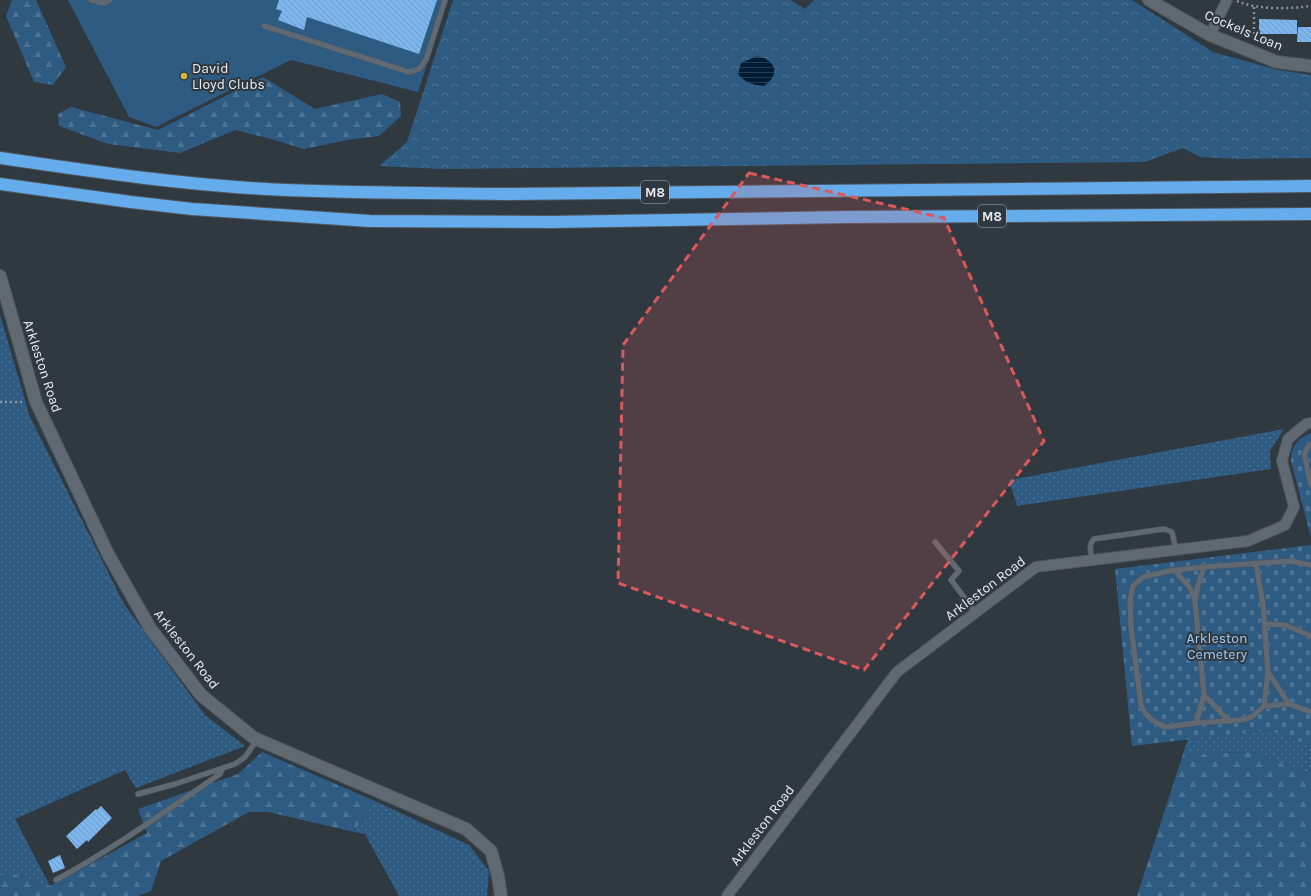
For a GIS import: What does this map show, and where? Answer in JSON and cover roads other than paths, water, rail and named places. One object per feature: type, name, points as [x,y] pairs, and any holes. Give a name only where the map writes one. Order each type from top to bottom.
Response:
[{"type":"highway","name":"M8","points":[[0,158],[141,178],[286,190],[505,194],[1311,186]]},
{"type":"highway","name":"M8","points":[[0,184],[192,209],[378,221],[552,222],[855,217],[1311,214]]},
{"type":"street","name":"Cockels Loan","points":[[1149,0],[1210,35],[1277,62],[1311,66]]},
{"type":"street","points":[[1210,35],[1227,0]]},
{"type":"street","name":"Arkleston Road","points":[[0,276],[36,402],[108,554],[150,628],[201,695],[254,738],[466,830],[491,851],[498,876],[501,896]]},
{"type":"street","name":"Arkleston Road","points":[[727,896],[898,672],[1036,567],[1248,541],[1285,524],[1294,507],[1282,462],[1288,439],[1306,424],[1311,423]]},
{"type":"lane","points":[[91,0],[104,3],[110,0]]},
{"type":"lane","points":[[264,26],[409,72],[419,70],[426,60],[445,0]]},
{"type":"lane","points":[[1311,444],[1304,454],[1311,485]]},
{"type":"lane","points":[[1092,560],[1090,546],[1094,539],[1164,529],[1172,532],[1176,550]]},
{"type":"lane","points":[[935,542],[959,571],[951,580],[976,613]]},
{"type":"lane","points":[[1311,565],[1290,561],[1204,567],[1143,577],[1133,586],[1130,600],[1131,627],[1141,705],[1145,714],[1152,720],[1164,727],[1241,720],[1252,717],[1264,706],[1289,704],[1311,712]]},
{"type":"lane","points":[[1256,564],[1263,604],[1268,672],[1264,706]]},
{"type":"lane","points":[[1195,602],[1198,585],[1204,567]]},
{"type":"lane","points":[[1175,571],[1190,588],[1195,602],[1204,696],[1196,723]]},
{"type":"lane","points":[[1265,624],[1285,625],[1311,636]]},
{"type":"lane","points":[[1268,672],[1289,704]]},
{"type":"lane","points":[[1204,696],[1229,721]]},
{"type":"lane","points":[[138,794],[175,784],[235,764],[246,757],[258,740]]},
{"type":"lane","points":[[56,880],[90,862],[128,838],[220,774],[222,768]]},
{"type":"place","name":"David Lloyd Clubs","points":[[184,76]]},
{"type":"park label","name":"Arkleston Cemetery","points":[[1217,646]]}]
